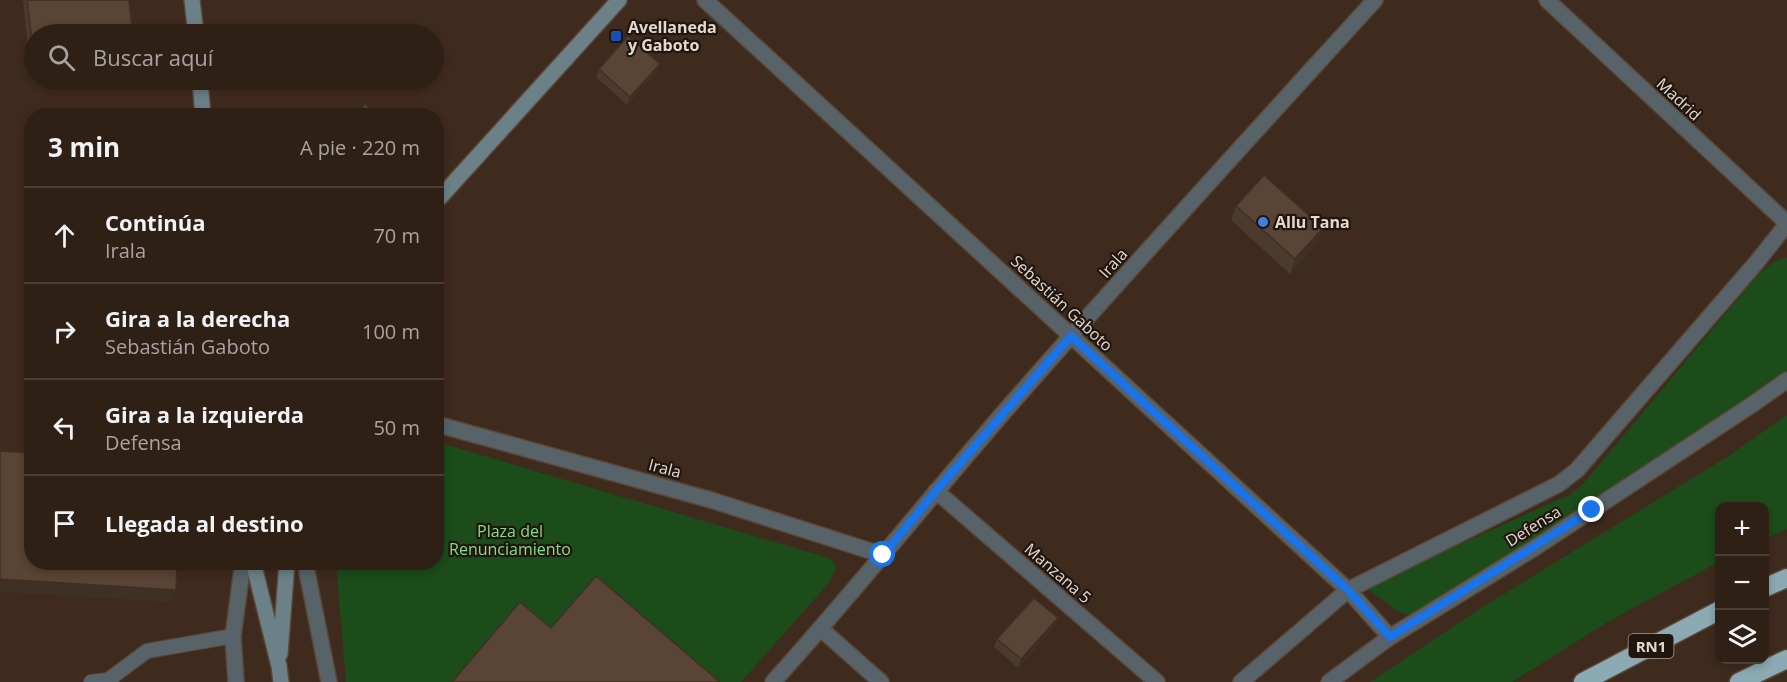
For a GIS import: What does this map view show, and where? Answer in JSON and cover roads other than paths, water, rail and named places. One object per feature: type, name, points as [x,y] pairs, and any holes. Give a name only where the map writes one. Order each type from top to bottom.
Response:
[{"type":"highway","points":[[1769,586],[1787,578]]},
{"type":"highway","name":"RN1","points":[[1582,682],[1715,612]]},
{"type":"highway","points":[[1739,682],[1787,659]]},
{"type":"main road","points":[[192,0],[195,24]]},
{"type":"main road","points":[[444,192],[619,0]]},
{"type":"main road","points":[[201,90],[202,108]]},
{"type":"main road","points":[[255,570],[281,682]]},
{"type":"main road","points":[[279,666],[286,570]]},
{"type":"street","name":"Sebastián Gaboto","points":[[705,0],[1348,590],[1390,637]]},
{"type":"street","name":"Irala","points":[[773,682],[1071,336],[1375,0]]},
{"type":"street","name":"Madrid","points":[[1547,0],[1787,223]]},
{"type":"street","points":[[1241,682],[1348,590],[1559,484],[1577,470],[1756,263],[1787,223]]},
{"type":"street","name":"Defensa","points":[[1329,682],[1390,637],[1536,547],[1787,380]]},
{"type":"street","name":"Irala","points":[[444,426],[711,500],[883,555]]},
{"type":"street","name":"Manzana 5","points":[[936,491],[1157,682]]},
{"type":"street","points":[[236,682],[233,636],[242,570]]},
{"type":"street","points":[[307,570],[329,682]]},
{"type":"street","points":[[821,629],[881,682]]},
{"type":"lane","points":[[91,682],[108,680],[147,651],[233,636]]},
{"type":"place","name":"Avellaneda y Gaboto","points":[[616,36]]},
{"type":"place","name":"Allu Tana","points":[[1263,222]]},
{"type":"park label","name":"Plaza del Renunciamiento","points":[[510,540]]}]
